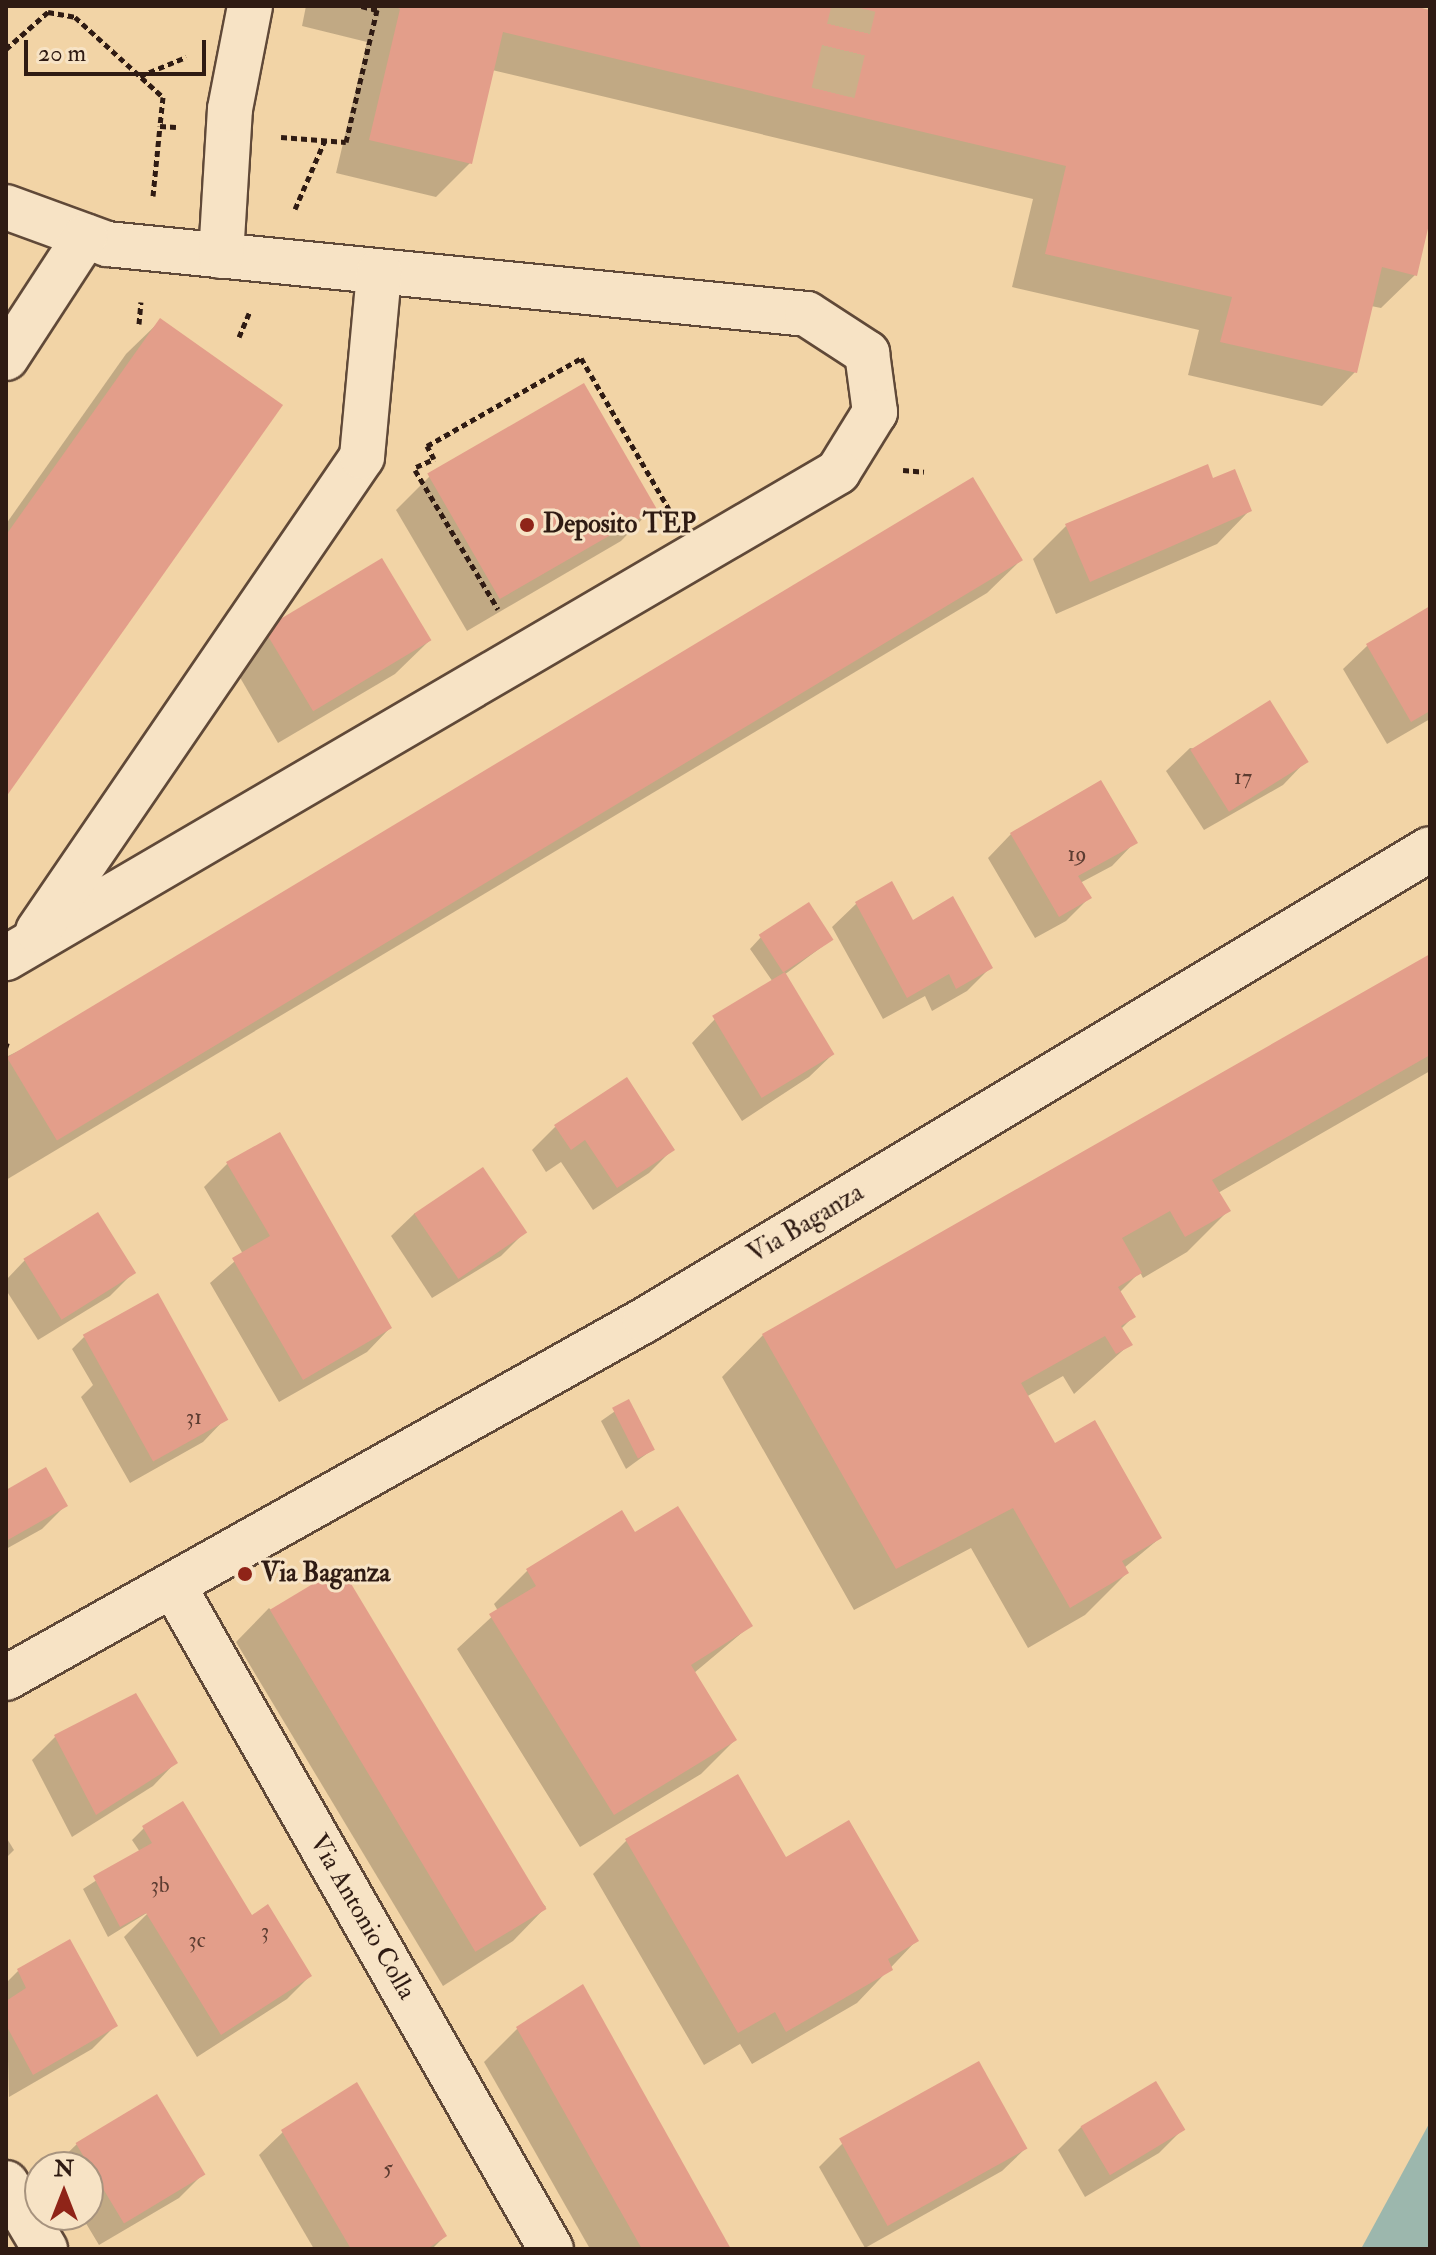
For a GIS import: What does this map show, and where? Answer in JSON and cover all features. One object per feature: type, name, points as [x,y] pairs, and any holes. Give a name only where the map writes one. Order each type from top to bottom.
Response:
[{"type":"street","points":[[221,256],[230,109],[250,6]]},
{"type":"street","points":[[6,207],[85,237],[221,256],[807,314],[867,353],[875,412],[838,472],[19,949]]},
{"type":"street","points":[[6,358],[85,237]]},
{"type":"street","points":[[19,949],[362,457],[379,272]]},
{"type":"street","name":"Via Baganza","points":[[6,1678],[638,1325],[1430,849]]},
{"type":"street","name":"Via Antonio Colla","points":[[173,1585],[551,2249]]},
{"type":"street","points":[[6,2183],[45,2249]]},
{"type":"path","points":[[6,49],[48,12],[75,17],[163,97],[160,126]]},
{"type":"path","points":[[413,468],[434,459],[427,446],[581,358],[671,514],[658,521]]},
{"type":"path","points":[[399,463],[413,468],[501,615]]},
{"type":"shaded area","points":[[1430,2122],[1430,2249],[1361,2249]]},
{"type":"building","points":[[394,6],[1414,6],[1430,10],[1430,220],[1417,276],[1382,267],[1357,373],[1220,342],[1232,297],[1045,254],[1066,166],[503,32],[472,164],[369,140],[400,9]]},
{"type":"building","points":[[160,318],[283,405],[6,797],[6,535]]},
{"type":"building","points":[[584,383],[656,509],[500,599],[427,474]]},
{"type":"building","points":[[1208,464],[1213,478],[1235,469],[1252,511],[1090,582],[1065,524]]},
{"type":"building","points":[[973,477],[1023,560],[57,1141],[7,1057]]},
{"type":"building","points":[[382,558],[431,640],[313,711],[264,629]]},
{"type":"building","points":[[1430,606],[1430,711],[1411,722],[1366,644]]},
{"type":"building","points":[[1270,700],[1309,762],[1229,812],[1190,750]]},
{"type":"building","points":[[1101,780],[1138,843],[1078,876],[1092,898],[1059,917],[1010,833]]},
{"type":"building","points":[[892,881],[913,920],[953,896],[993,968],[956,989],[949,974],[907,998],[855,902]]},
{"type":"building","points":[[809,902],[834,940],[783,972],[759,935]]},
{"type":"building","points":[[1430,954],[1430,1055],[1212,1180],[1231,1211],[1185,1237],[1170,1211],[1122,1238],[1142,1273],[1118,1287],[1136,1317],[1121,1326],[1133,1345],[1116,1354],[1105,1336],[1021,1383],[1055,1443],[1095,1420],[1162,1538],[1122,1561],[1129,1573],[1070,1608],[1013,1508],[896,1569],[762,1334]]},
{"type":"building","points":[[785,972],[834,1054],[762,1098],[712,1016]]},
{"type":"building","points":[[627,1077],[675,1150],[617,1188],[585,1140],[571,1150],[554,1125]]},
{"type":"building","points":[[280,1132],[392,1328],[303,1380],[232,1258],[270,1236],[226,1162]]},
{"type":"building","points":[[483,1167],[527,1232],[458,1279],[414,1213]]},
{"type":"building","points":[[98,1212],[136,1273],[62,1320],[23,1259]]},
{"type":"building","points":[[158,1293],[228,1420],[153,1462],[83,1335]]},
{"type":"building","points":[[629,1399],[655,1450],[638,1458],[612,1408]]},
{"type":"building","points":[[46,1467],[68,1506],[6,1541],[6,1490]]},
{"type":"building","points":[[678,1506],[753,1626],[691,1665],[737,1740],[614,1815],[489,1614],[536,1586],[526,1569],[622,1510],[635,1532]]},
{"type":"building","points":[[341,1567],[547,1909],[475,1952],[270,1610]]},
{"type":"building","points":[[136,1693],[178,1763],[96,1815],[54,1735]]},
{"type":"building","points":[[738,1774],[786,1857],[849,1820],[919,1941],[888,1959],[893,1970],[786,2032],[775,2012],[738,2033],[625,1839]]},
{"type":"building","points":[[183,1801],[252,1915],[268,1904],[312,1976],[221,2035],[146,1913],[120,1927],[93,1876],[152,1843],[142,1826]]},
{"type":"building","points":[[70,1939],[118,2026],[33,2075],[6,2025],[6,2001],[26,1988],[17,1969]]},
{"type":"building","points":[[583,1984],[731,2249],[642,2249],[516,2027]]},
{"type":"building","points":[[979,2061],[1027,2148],[888,2226],[839,2139]]},
{"type":"building","points":[[1156,2081],[1185,2130],[1110,2175],[1081,2126]]},
{"type":"building","points":[[357,2082],[447,2236],[427,2249],[351,2249],[281,2130]]},
{"type":"building","points":[[157,2094],[205,2175],[124,2224],[104,2190],[104,2151],[80,2151],[76,2143]]},
{"type":"tunnel","points":[[833,93],[854,6]]},
{"type":"place","name":"Deposito TEP","points":[[527,525]]},
{"type":"place","name":"Via Baganza","points":[[245,1574]]}]
